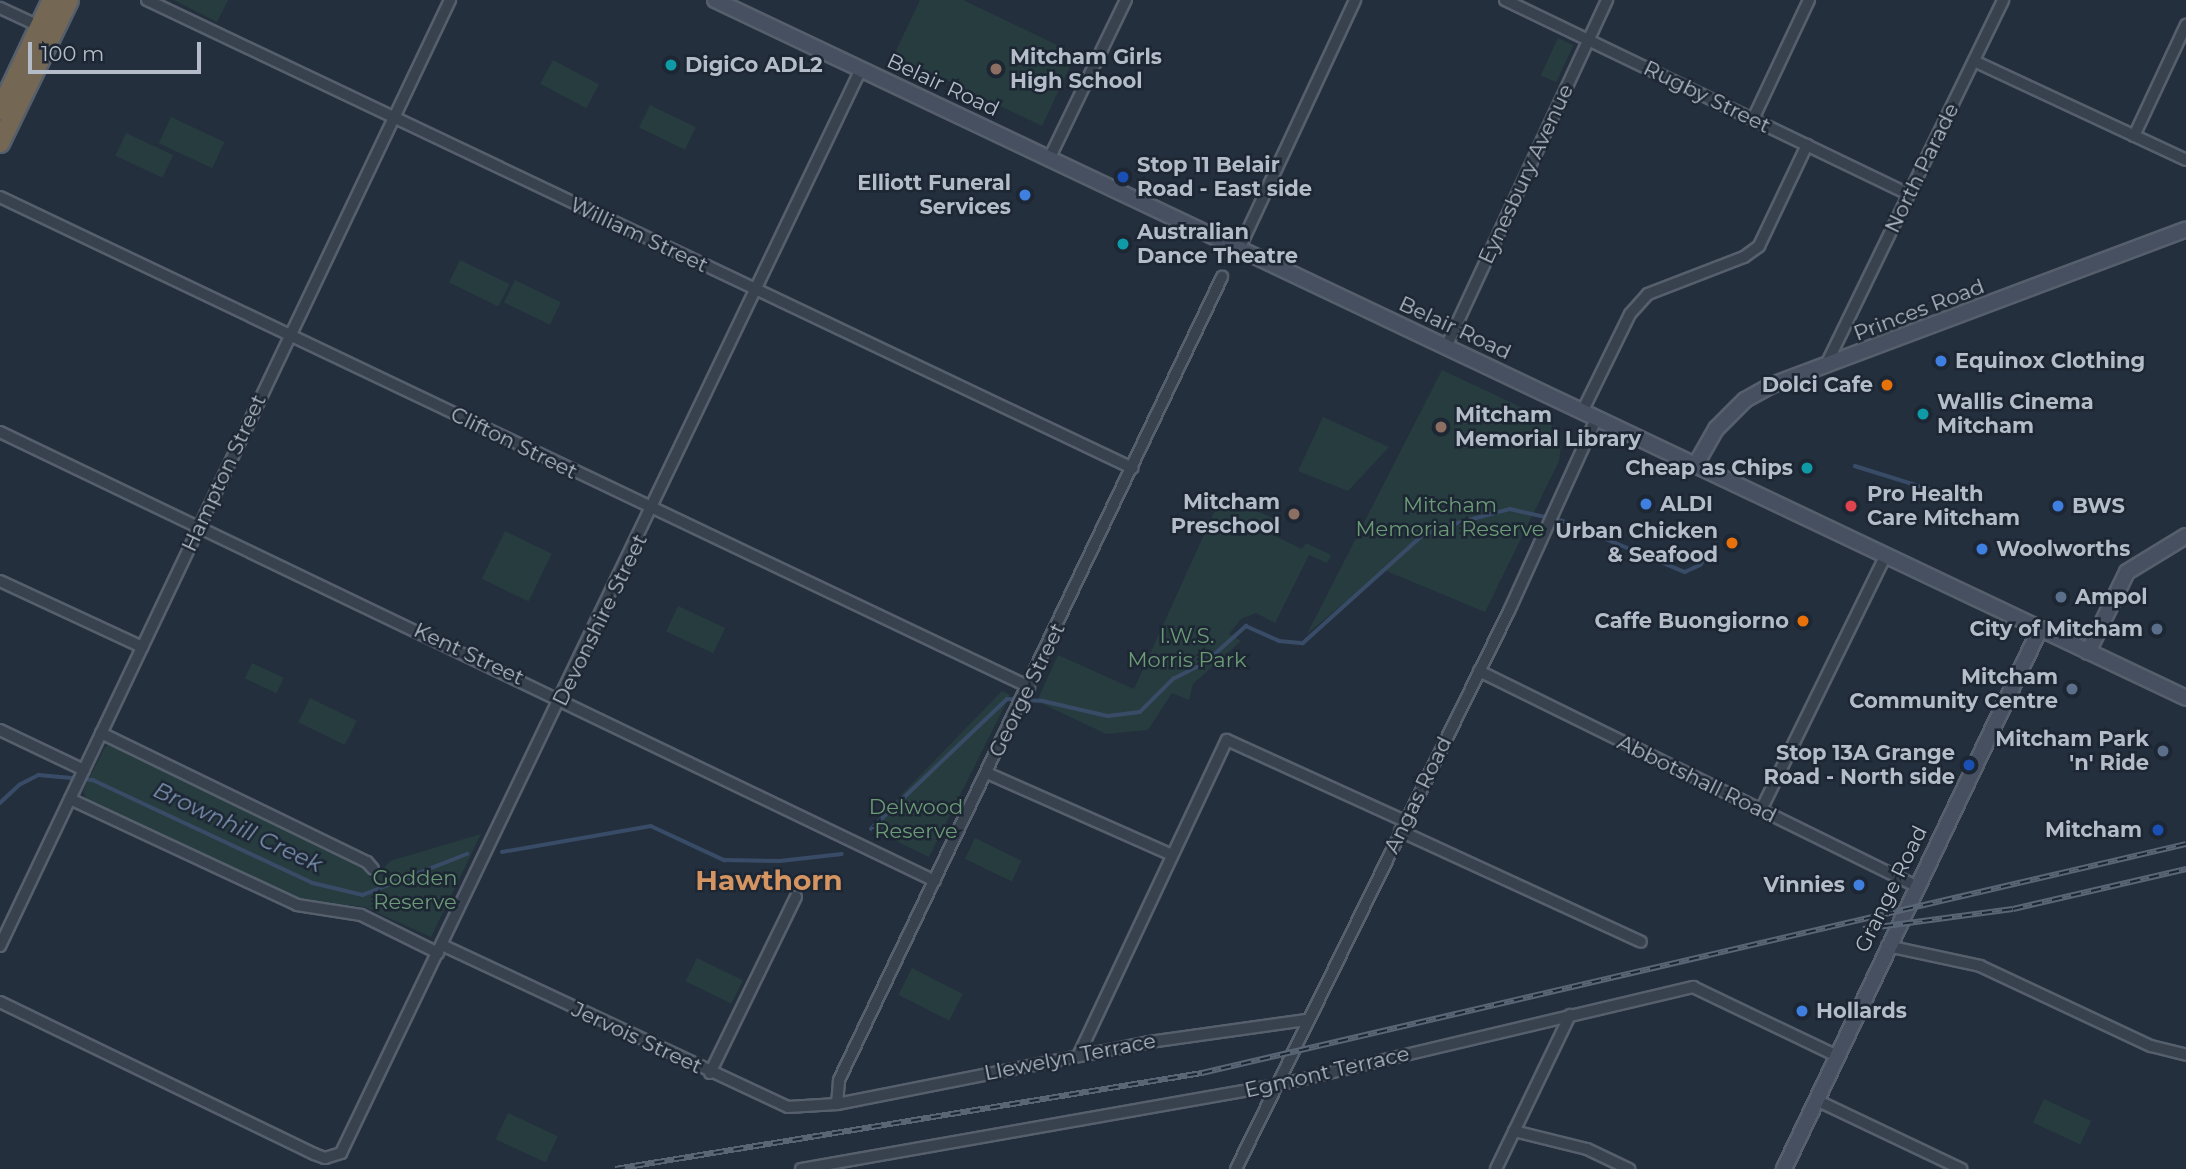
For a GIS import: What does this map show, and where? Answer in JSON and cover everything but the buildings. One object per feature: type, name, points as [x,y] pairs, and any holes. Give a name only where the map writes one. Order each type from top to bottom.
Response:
[{"type":"highway","points":[[0,143],[46,29],[52,0]]},
{"type":"highway","points":[[0,110],[46,29],[69,0]]},
{"type":"main road","name":"Belair Road","points":[[715,0],[2183,698]]},
{"type":"main road","name":"Princes Road","points":[[1695,467],[1716,429],[1745,400],[1824,367],[2186,229]]},
{"type":"main road","points":[[2088,652],[2127,572],[2186,536]]},
{"type":"main road","name":"Grange Road","points":[[1784,1169],[1887,946],[2040,629]]},
{"type":"street","name":"William Street","points":[[147,0],[1132,468]]},
{"type":"street","name":"Hampton Street","points":[[0,946],[450,0]]},
{"type":"street","points":[[1049,159],[1126,0]]},
{"type":"street","points":[[1239,249],[1355,0]]},
{"type":"street","name":"Rugby Street","points":[[1505,0],[1909,194]]},
{"type":"street","name":"Eynesbury Avenue","points":[[1446,347],[1607,0]]},
{"type":"street","points":[[1754,119],[1809,0]]},
{"type":"street","name":"North Parade","points":[[1824,367],[1842,335],[2003,0]]},
{"type":"street","points":[[0,8],[46,29]]},
{"type":"street","points":[[2134,136],[2186,26]]},
{"type":"street","points":[[1974,61],[2186,160]]},
{"type":"street","name":"Devonshire Street","points":[[0,1002],[326,1158],[341,1153],[562,698],[860,69]]},
{"type":"street","points":[[1582,412],[1630,314],[1648,294],[1744,257],[1759,246],[1807,145]]},
{"type":"street","name":"Clifton Street","points":[[0,197],[1029,688]]},
{"type":"street","name":"George Street","points":[[837,1104],[839,1080],[1029,688],[1222,278]]},
{"type":"street","points":[[1842,335],[1847,347],[1858,355]]},
{"type":"street","name":"Angas Road","points":[[1236,1169],[1306,1020],[1479,671],[1597,419]]},
{"type":"street","name":"Kent Street","points":[[0,432],[562,698],[936,881]]},
{"type":"street","points":[[1761,810],[1885,557]]},
{"type":"street","points":[[0,581],[142,647]]},
{"type":"street","name":"Abbotshall Road","points":[[1479,671],[1916,886]]},
{"type":"street","points":[[0,730],[81,775]]},
{"type":"street","points":[[101,733],[367,862],[373,869]]},
{"type":"street","points":[[1079,1054],[1227,740],[1641,942]]},
{"type":"street","points":[[987,773],[1172,855]]},
{"type":"street","name":"Jervois Street","points":[[70,799],[298,905],[361,915],[440,949],[780,1106],[837,1104]]},
{"type":"street","points":[[710,1073],[796,897]]},
{"type":"street","points":[[1887,946],[1980,966],[2151,1046],[2186,1055]]},
{"type":"street","name":"Egmont Terrace","points":[[801,1169],[1274,1086],[1693,987],[1837,1056]]},
{"type":"street","points":[[1496,1169],[1570,1015]]},
{"type":"street","name":"Llewelyn Terrace","points":[[837,1104],[1079,1054],[1306,1020]]},
{"type":"street","points":[[1816,1100],[1961,1169]]},
{"type":"street","points":[[1514,1131],[1587,1149],[1629,1169]]},
{"type":"green space","points":[[174,0],[228,0],[217,22]]},
{"type":"green space","points":[[920,0],[963,0],[1076,54],[1042,126],[894,55]]},
{"type":"green space","points":[[1558,38],[1573,45],[1556,82],[1541,75]]},
{"type":"green space","points":[[553,60],[599,84],[586,108],[540,84]]},
{"type":"green space","points":[[650,105],[696,127],[685,150],[639,127]]},
{"type":"green space","points":[[171,117],[224,142],[212,168],[159,143]]},
{"type":"green space","points":[[126,133],[173,155],[163,178],[115,156]]},
{"type":"green space","points":[[460,260],[509,284],[498,307],[449,282]]},
{"type":"green space","points":[[515,280],[561,302],[550,325],[504,302]]},
{"type":"green space","name":"Mitcham Memorial Reserve","points":[[1442,370],[1546,419],[1557,432],[1561,447],[1559,461],[1485,612],[1384,570],[1307,634]]},
{"type":"green space","points":[[1323,417],[1389,447],[1348,491],[1298,471]]},
{"type":"green space","name":"I.W.S. Morris Park","points":[[1222,495],[1279,521],[1273,535],[1302,549],[1306,543],[1331,555],[1327,563],[1309,555],[1275,623],[1256,613],[1241,619],[1229,634],[1241,641],[1193,684],[1189,700],[1172,693],[1148,730],[1106,734],[1037,701],[1058,655],[1134,689]]},
{"type":"green space","points":[[505,531],[552,554],[529,601],[482,579]]},
{"type":"green space","points":[[678,606],[725,628],[713,653],[666,631]]},
{"type":"green space","points":[[252,663],[284,678],[277,693],[245,678]]},
{"type":"green space","name":"Delwood Reserve","points":[[1002,691],[1010,695],[929,857],[869,828]]},
{"type":"green space","points":[[310,698],[357,721],[345,745],[298,722]]},
{"type":"green space","name":"Godden Reserve","points":[[111,744],[360,865],[369,877],[376,877],[390,861],[481,834],[431,937],[365,907],[297,900],[87,800],[83,791],[105,747]]},
{"type":"green space","points":[[975,838],[1022,861],[1012,881],[965,859]]},
{"type":"green space","points":[[697,958],[743,980],[731,1004],[686,981]]},
{"type":"green space","points":[[912,968],[963,994],[949,1021],[898,995]]},
{"type":"green space","points":[[2044,1099],[2091,1121],[2080,1145],[2033,1123]]},
{"type":"green space","points":[[508,1113],[558,1136],[546,1163],[496,1139]]},
{"type":"waterway","name":"Brownhill Creek","points":[[1855,466],[1945,494]]},
{"type":"waterway","name":"Brownhill Creek","points":[[871,829],[1007,699],[1043,701],[1108,716],[1140,712],[1173,679],[1206,662],[1246,626],[1279,641],[1303,643],[1422,536],[1454,524],[1510,509],[1563,521],[1685,572],[1700,565],[1715,546]]},
{"type":"waterway","name":"Brownhill Creek","points":[[0,803],[19,785],[39,775],[93,780],[313,883],[363,895],[467,854]]},
{"type":"waterway","name":"Brownhill Creek","points":[[502,852],[651,826],[724,860],[780,861],[842,854]]},
{"type":"railway","points":[[615,1169],[1202,1073],[2186,844]]},
{"type":"railway","points":[[1863,929],[2013,909],[2186,869]]},
{"type":"place","name":"DigiCo ADL2","points":[[671,65]]},
{"type":"place","name":"Mitcham Girls High School","points":[[996,69]]},
{"type":"place","name":"Stop 11 Belair Road - East side","points":[[1123,177]]},
{"type":"place","name":"Elliott Funeral Services","points":[[1025,195]]},
{"type":"place","name":"Australian Dance Theatre","points":[[1123,244]]},
{"type":"place","name":"Equinox Clothing","points":[[1941,361]]},
{"type":"place","name":"Dolci Cafe","points":[[1887,385]]},
{"type":"place","name":"Wallis Cinema Mitcham","points":[[1923,414]]},
{"type":"place","name":"Mitcham Memorial Library","points":[[1441,427]]},
{"type":"place","name":"Cheap as Chips","points":[[1807,468]]},
{"type":"place","name":"ALDI","points":[[1646,504]]},
{"type":"place","name":"Pro Health Care Mitcham","points":[[1851,506]]},
{"type":"place","name":"BWS","points":[[2058,506]]},
{"type":"place","name":"Mitcham Preschool","points":[[1294,514]]},
{"type":"place","name":"Urban Chicken & Seafood","points":[[1732,543]]},
{"type":"place","name":"Woolworths","points":[[1982,549]]},
{"type":"place","name":"Ampol","points":[[2061,597]]},
{"type":"place","name":"Caffe Buongiorno","points":[[1803,621]]},
{"type":"place","name":"City of Mitcham","points":[[2157,629]]},
{"type":"place","name":"Mitcham Community Centre","points":[[2072,689]]},
{"type":"place","name":"Mitcham Park 'n' Ride","points":[[2163,751]]},
{"type":"place","name":"Stop 13A Grange Road - North side","points":[[1969,765]]},
{"type":"place","name":"Mitcham","points":[[2158,830]]},
{"type":"place","name":"Vinnies","points":[[1859,885]]},
{"type":"place","name":"Hollards","points":[[1802,1011]]},
{"type":"district","name":"Hawthorn","points":[[769,880]]}]
